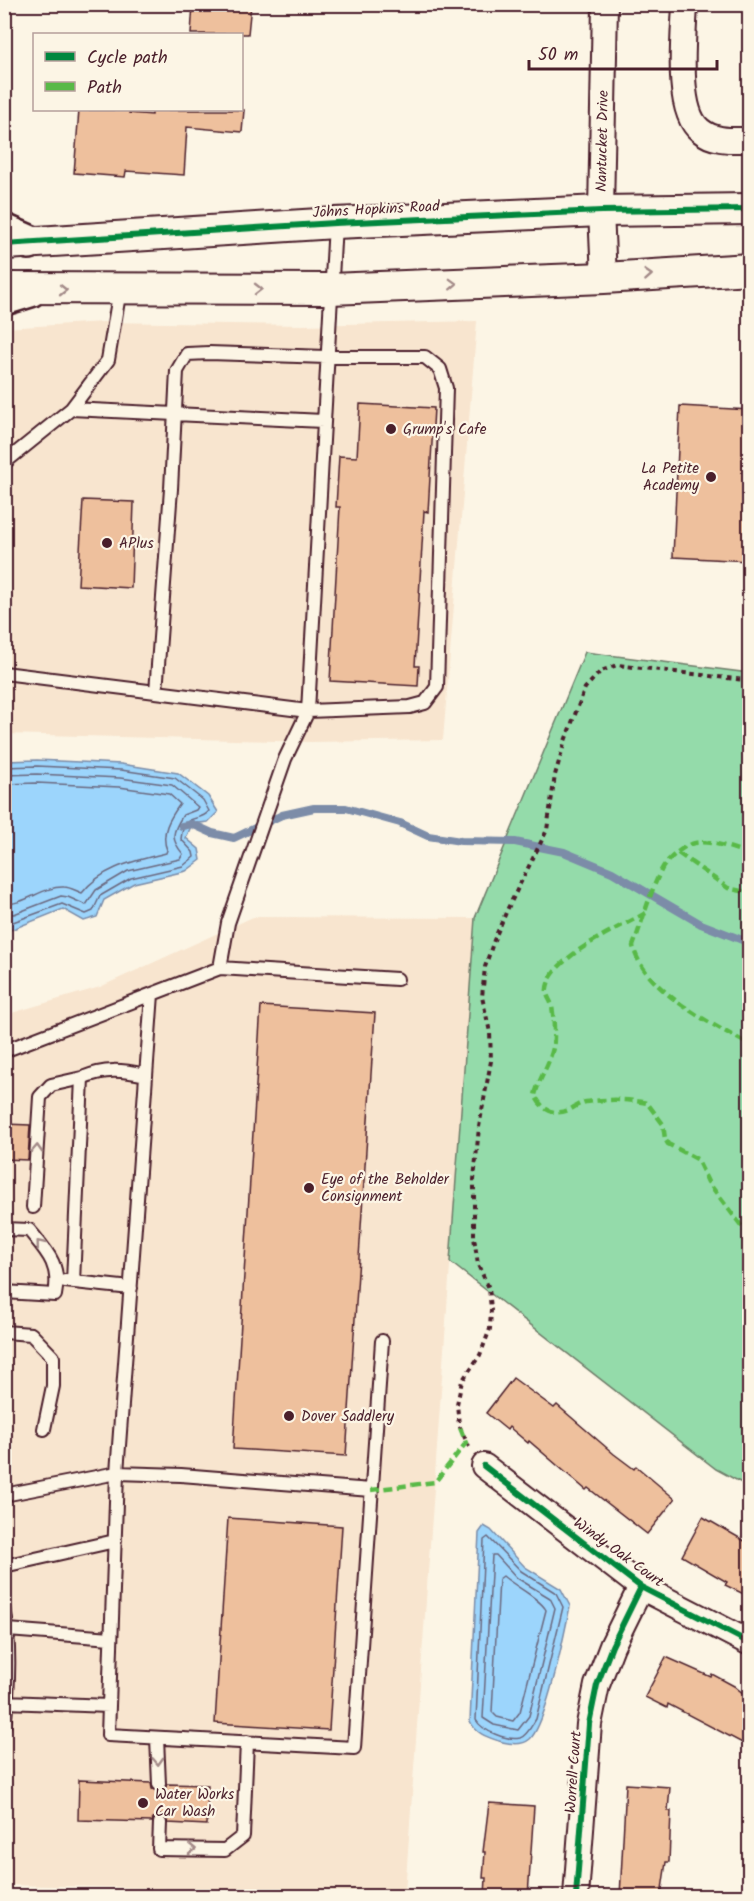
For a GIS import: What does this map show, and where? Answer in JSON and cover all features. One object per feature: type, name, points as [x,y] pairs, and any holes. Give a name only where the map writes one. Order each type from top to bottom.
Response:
[{"type":"street","name":"Nantucket Drive","points":[[604,278],[601,211],[605,4]]},
{"type":"street","points":[[685,4],[684,96],[689,113],[700,130],[723,140],[750,140]]},
{"type":"street","name":"Johns Hopkins Road","points":[[13,239],[601,211],[750,209]]},
{"type":"street","points":[[13,292],[330,289],[604,278],[750,269]]},
{"type":"street","name":"Windy Oak Court","points":[[484,1466],[642,1587],[750,1643]]},
{"type":"street","name":"Worrell Court","points":[[576,1896],[589,1724],[595,1695],[612,1646],[642,1587]]},
{"type":"lane","points":[[220,968],[228,923],[285,759],[308,711],[335,223]]},
{"type":"lane","points":[[4,463],[71,409],[108,360],[120,290]]},
{"type":"lane","points":[[4,673],[156,692],[308,711],[410,706],[425,703],[437,687],[446,388],[440,369],[425,357],[187,354],[177,371],[156,692]]},
{"type":"lane","points":[[71,409],[323,421]]},
{"type":"lane","points":[[4,1051],[220,968],[397,979]]},
{"type":"lane","points":[[152,994],[117,1473],[108,1735],[354,1748],[382,1341]]},
{"type":"lane","points":[[33,1207],[40,1097],[51,1085],[82,1078],[99,1071],[126,1071],[146,1075]]},
{"type":"lane","points":[[73,1282],[82,1078]]},
{"type":"lane","points":[[4,1229],[29,1230],[50,1256],[58,1281],[55,1295],[4,1292]]},
{"type":"lane","points":[[58,1281],[131,1287]]},
{"type":"lane","points":[[4,1332],[31,1334],[52,1357],[53,1386],[44,1429]]},
{"type":"lane","points":[[4,1495],[117,1473],[181,1475],[371,1490]]},
{"type":"lane","points":[[4,1566],[115,1541]]},
{"type":"lane","points":[[4,1606],[8,1629],[4,1725]]},
{"type":"lane","points":[[8,1629],[111,1638]]},
{"type":"lane","points":[[6,1702],[109,1706]]},
{"type":"lane","points":[[157,1738],[159,1784]]},
{"type":"lane","points":[[160,1823],[159,1849],[225,1850],[243,1836],[247,1742]]},
{"type":"path","points":[[484,1466],[466,1443],[459,1425],[457,1404],[462,1381],[480,1355],[490,1329],[489,1288],[478,1265],[474,1237],[474,1180],[483,1104],[491,1061],[490,1032],[482,997],[485,967],[494,940],[547,830],[555,775],[565,741],[585,688],[601,671],[617,665],[750,679]]},
{"type":"shaded area","points":[[477,321],[443,740],[311,742],[5,734],[5,328],[103,322],[302,325]]},
{"type":"shaded area","points":[[253,917],[475,918],[405,1893],[5,1885],[5,1015],[100,987]]},
{"type":"green space","points":[[585,652],[749,673],[749,1487],[716,1469],[450,1262],[475,918]]},
{"type":"water","points":[[37,760],[121,764],[178,773],[208,796],[218,812],[208,822],[192,824],[186,838],[199,849],[201,860],[186,871],[134,883],[104,900],[97,917],[84,921],[63,909],[8,931],[4,910],[5,764],[6,761]]},
{"type":"water","points":[[484,1526],[491,1530],[525,1567],[561,1589],[570,1606],[554,1676],[542,1715],[530,1739],[519,1744],[511,1744],[486,1736],[475,1729],[470,1721],[479,1533]]},
{"type":"building","points":[[193,4],[251,4],[248,34],[191,33]]},
{"type":"building","points":[[244,110],[242,132],[187,127],[184,175],[126,171],[125,177],[74,173],[79,111],[130,111],[129,113],[152,115],[152,111]]},
{"type":"building","points":[[360,404],[434,408],[428,512],[424,511],[415,666],[419,666],[418,686],[330,681],[340,507],[336,507],[339,456],[357,457]]},
{"type":"building","points":[[680,406],[750,410],[749,561],[673,557]]},
{"type":"building","name":"APlus","points":[[83,500],[134,502],[131,588],[78,585]]},
{"type":"building","points":[[261,1006],[375,1013],[346,1456],[233,1449]]},
{"type":"building","points":[[4,1124],[30,1125],[28,1160],[4,1159]]},
{"type":"building","points":[[513,1378],[554,1408],[557,1405],[614,1454],[634,1469],[636,1466],[675,1499],[647,1534],[588,1488],[586,1490],[529,1441],[528,1443],[509,1427],[507,1430],[486,1413]]},
{"type":"building","points":[[703,1517],[750,1544],[750,1597],[725,1585],[727,1582],[682,1556]]},
{"type":"building","points":[[228,1518],[342,1526],[329,1730],[215,1723]]},
{"type":"building","points":[[666,1657],[711,1677],[712,1674],[734,1686],[750,1699],[750,1747],[668,1704],[667,1708],[645,1697]]},
{"type":"building","name":"Water Works Car Wash","points":[[79,1780],[151,1783],[152,1789],[159,1792],[164,1791],[167,1784],[208,1785],[207,1825],[168,1823],[165,1816],[160,1815],[153,1818],[152,1822],[78,1820]]},
{"type":"building","points":[[626,1784],[670,1787],[669,1862],[666,1862],[661,1896],[620,1896]]},
{"type":"building","points":[[489,1803],[534,1806],[528,1896],[485,1896],[486,1878],[483,1878],[485,1852],[483,1852]]},
{"type":"waterway","points":[[182,826],[192,824],[212,833],[234,838],[282,815],[314,808],[346,808],[400,823],[428,836],[461,841],[515,842],[564,852],[612,872],[701,924],[750,943]]},
{"type":"marked path","points":[[750,854],[705,842],[691,844],[671,857],[659,875],[633,946],[651,978],[665,992],[699,1016],[750,1045]]},
{"type":"marked path","points":[[678,853],[728,888],[750,893]]},
{"type":"marked path","points":[[646,913],[585,946],[557,969],[549,981],[547,994],[553,1012],[554,1044],[535,1095],[541,1105],[553,1112],[563,1112],[579,1104],[593,1101],[624,1100],[647,1103],[663,1124],[668,1144],[697,1159],[708,1182],[750,1237]]},
{"type":"marked path","points":[[371,1490],[435,1482],[466,1443],[459,1425]]},
{"type":"cycle path","points":[[4,244],[335,223],[601,211],[750,209]]},
{"type":"cycle path","points":[[484,1466],[641,1587],[750,1643]]},
{"type":"cycle path","points":[[576,1896],[589,1724],[597,1685],[612,1646],[641,1587]]},
{"type":"place","name":"Grump's Cafe","points":[[391,429]]},
{"type":"place","name":"La Petite Academy","points":[[711,477]]},
{"type":"place","name":"APlus","points":[[107,543]]},
{"type":"place","name":"Eye of the Beholder Consignment","points":[[309,1188]]},
{"type":"place","name":"Dover Saddlery","points":[[289,1416]]},
{"type":"place","name":"Water Works Car Wash","points":[[143,1803]]}]
